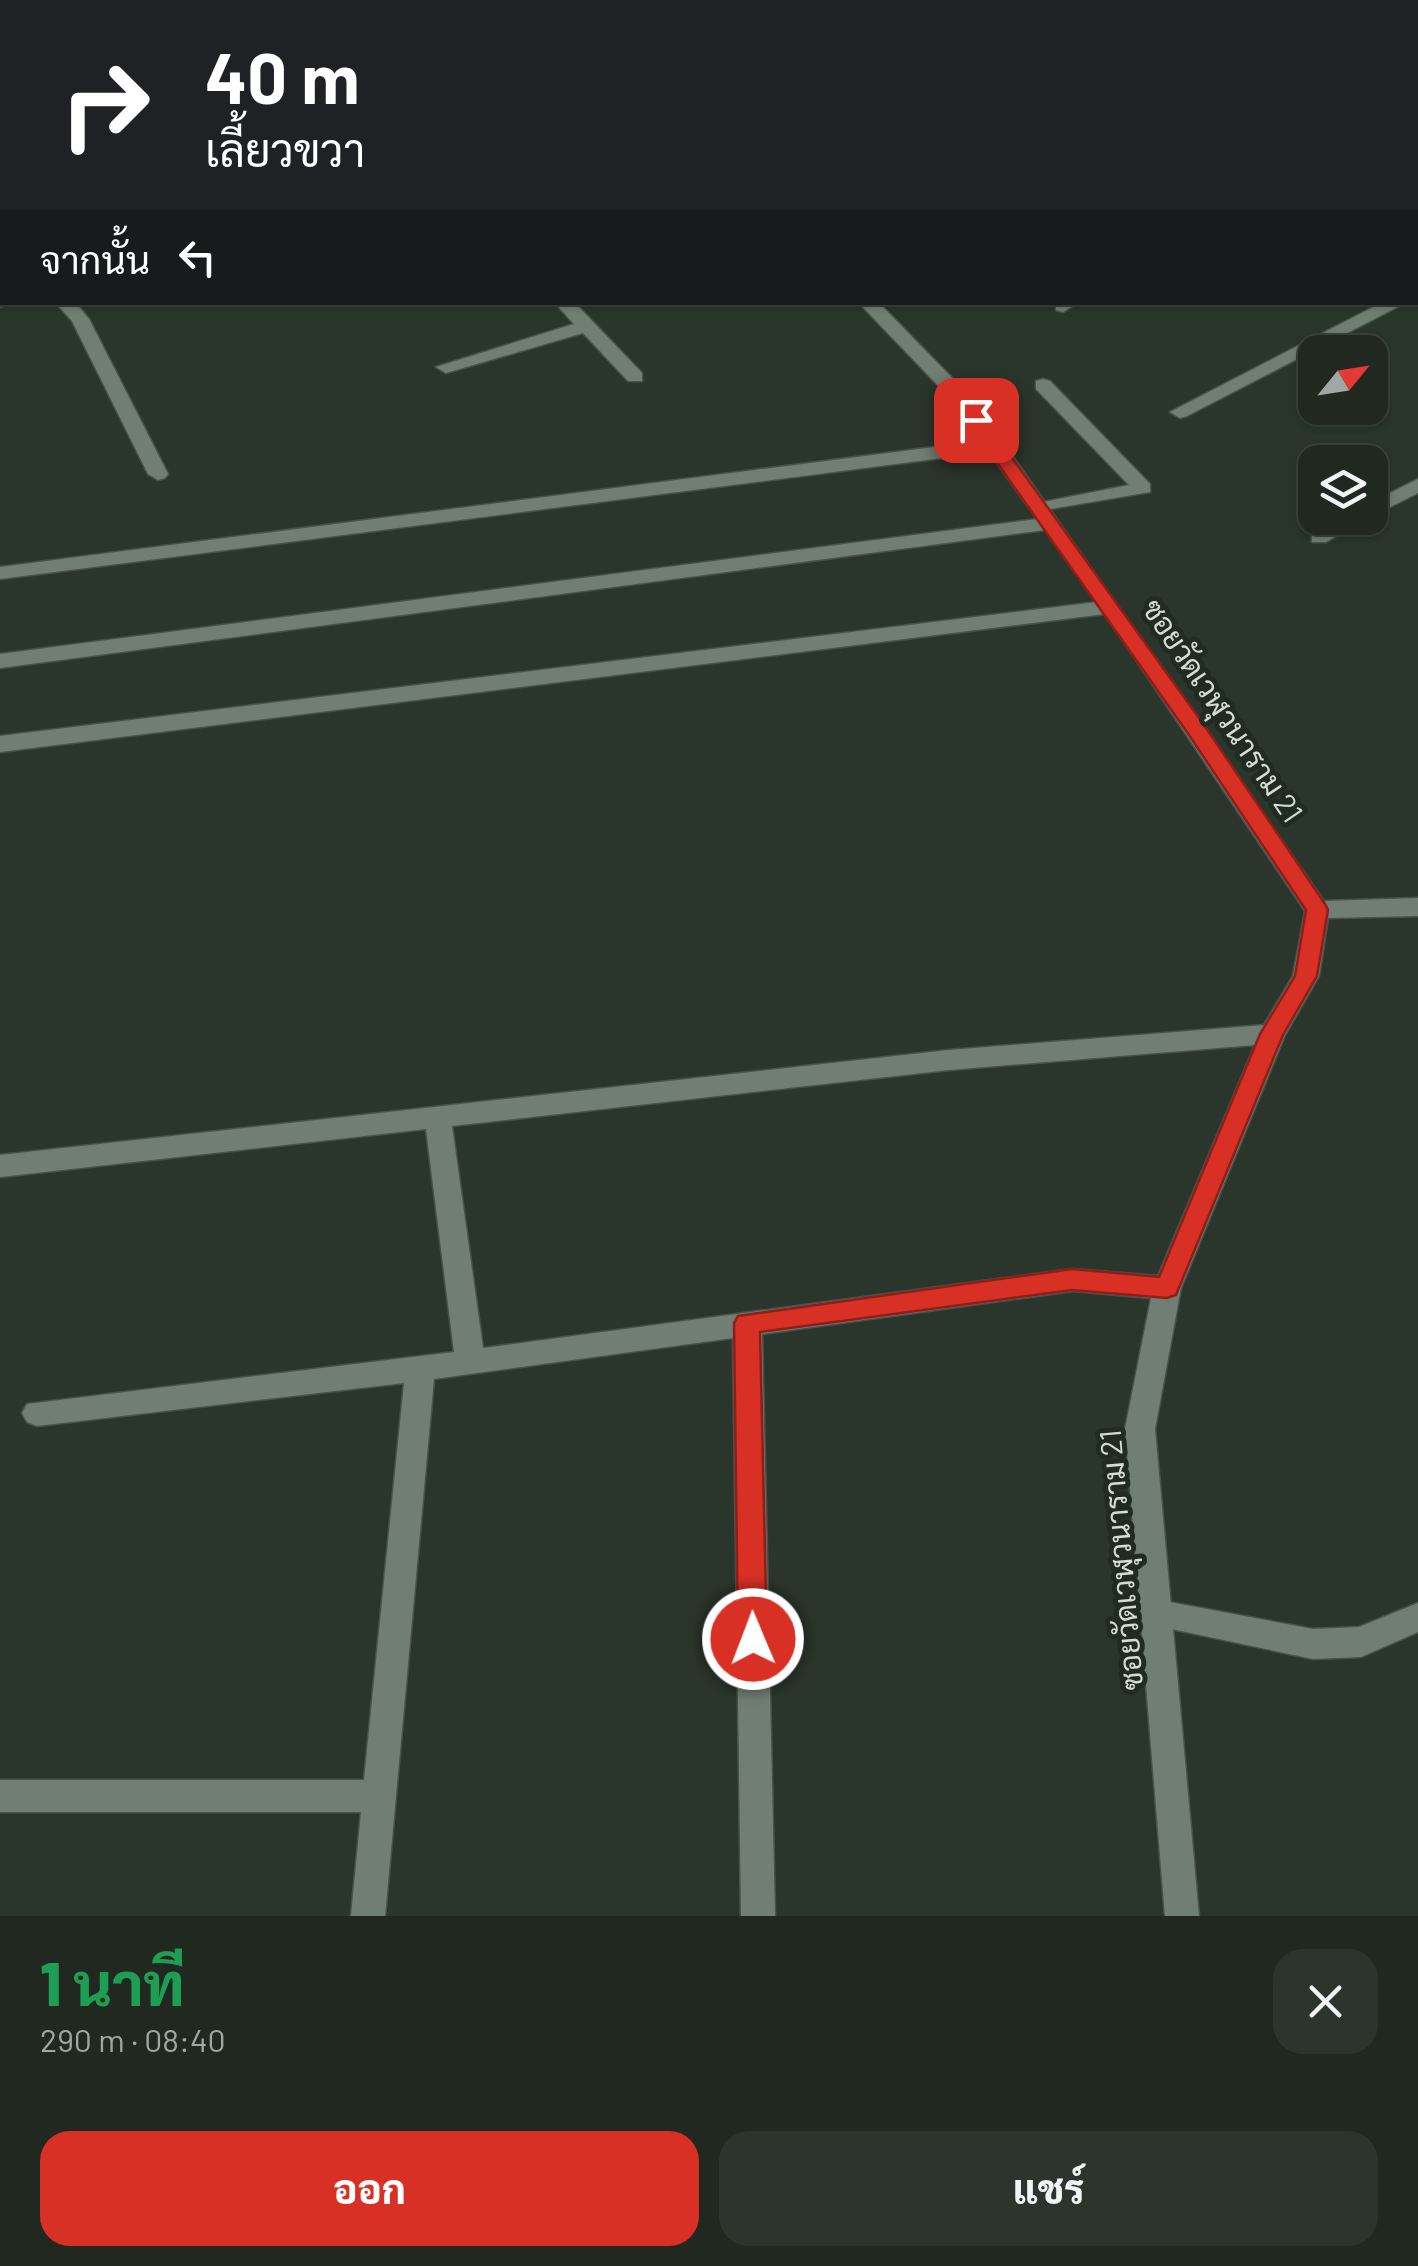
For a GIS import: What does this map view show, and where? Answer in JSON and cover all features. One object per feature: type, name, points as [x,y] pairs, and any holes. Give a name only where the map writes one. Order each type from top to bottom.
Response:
[{"type":"street","points":[[67,305],[80,319],[158,474]]},
{"type":"street","points":[[566,305],[635,377]]},
{"type":"street","name":"ซอยวัดเวฬุวนาราม 21","points":[[869,305],[957,394],[995,445],[1317,910],[1306,976],[1272,1034],[1167,1288],[1140,1429],[1160,1614],[1182,1916]]},
{"type":"street","points":[[1180,412],[1392,305]]},
{"type":"street","points":[[446,368],[586,326]]},
{"type":"street","points":[[0,661],[1046,516],[1143,488],[1043,385]]},
{"type":"street","points":[[0,573],[995,445]]},
{"type":"street","points":[[1388,500],[1418,484]]},
{"type":"street","points":[[1319,538],[1325,535]]},
{"type":"street","points":[[0,744],[1110,607]]},
{"type":"street","points":[[1317,910],[1418,907]]},
{"type":"street","points":[[0,1166],[949,1060],[1272,1034]]},
{"type":"street","points":[[438,1116],[470,1361]]},
{"type":"street","points":[[37,1413],[420,1369],[1072,1280],[1167,1288]]},
{"type":"street","points":[[747,1323],[758,1916]]},
{"type":"street","points":[[368,1916],[420,1369]]},
{"type":"street","points":[[1160,1614],[1313,1644],[1361,1642],[1418,1616]]},
{"type":"street","points":[[0,1796],[380,1796]]},
{"type":"route","points":[[753,1639],[747,1323],[1072,1280],[1167,1288],[1272,1034],[1306,976],[1317,910],[1196,730],[976,420]]}]
